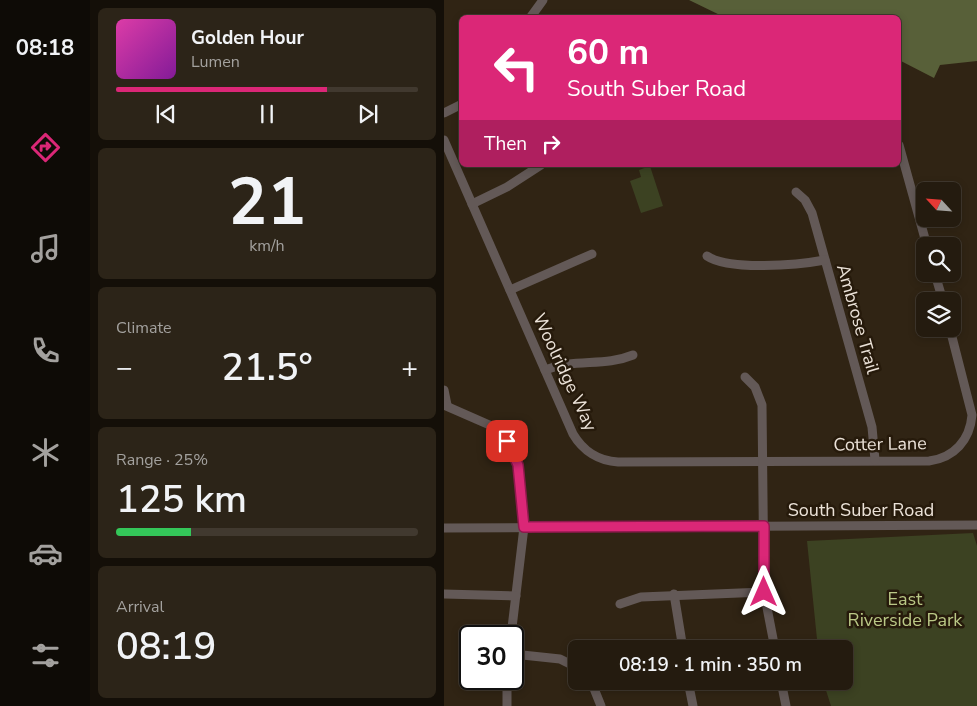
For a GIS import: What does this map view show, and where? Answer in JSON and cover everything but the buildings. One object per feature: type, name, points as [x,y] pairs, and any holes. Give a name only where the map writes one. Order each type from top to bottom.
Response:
[{"type":"street","points":[[532,15],[543,0]]},
{"type":"street","points":[[444,113],[459,106]]},
{"type":"street","name":"Woolridge Way","points":[[444,140],[576,440],[598,458],[618,462],[763,462]]},
{"type":"street","points":[[901,152],[925,237]]},
{"type":"street","points":[[472,204],[507,187],[538,167]]},
{"type":"street","name":"Ambrose Trail","points":[[796,192],[810,208],[872,427],[875,460]]},
{"type":"street","points":[[510,290],[592,254]]},
{"type":"street","points":[[707,256],[714,261],[729,265],[808,263],[825,260]]},
{"type":"street","name":"Cotter Lane","points":[[763,462],[934,460],[953,452],[966,439],[972,421],[971,407],[952,337]]},
{"type":"street","points":[[545,370],[571,362],[618,362],[633,355]]},
{"type":"street","points":[[745,377],[755,386],[762,401],[764,592],[773,640]]},
{"type":"street","points":[[444,390],[446,405],[494,427],[507,441],[518,465],[524,527],[512,625]]},
{"type":"street","name":"South Suber Road","points":[[444,528],[977,525]]},
{"type":"street","points":[[620,604],[640,597],[674,594],[764,592]]},
{"type":"street","points":[[444,594],[516,596]]},
{"type":"street","points":[[674,594],[682,640]]},
{"type":"street","points":[[524,655],[560,659],[568,663]]},
{"type":"street","points":[[507,690],[507,706]]},
{"type":"street","points":[[595,690],[601,706]]},
{"type":"street","points":[[690,690],[693,706]]},
{"type":"street","points":[[783,690],[786,706]]},
{"type":"green space","points":[[689,0],[977,0],[977,61],[940,65],[934,78],[901,61],[901,15],[720,15]]},
{"type":"green space","points":[[650,167],[663,206],[641,213],[630,181],[641,177],[639,170]]},
{"type":"green space","name":"East Riverside Park","points":[[973,533],[978,549],[977,706],[831,706],[826,690],[853,690],[853,640],[817,640],[807,541]]},
{"type":"route","points":[[507,441],[518,465],[524,527],[764,526],[764,592]]}]
